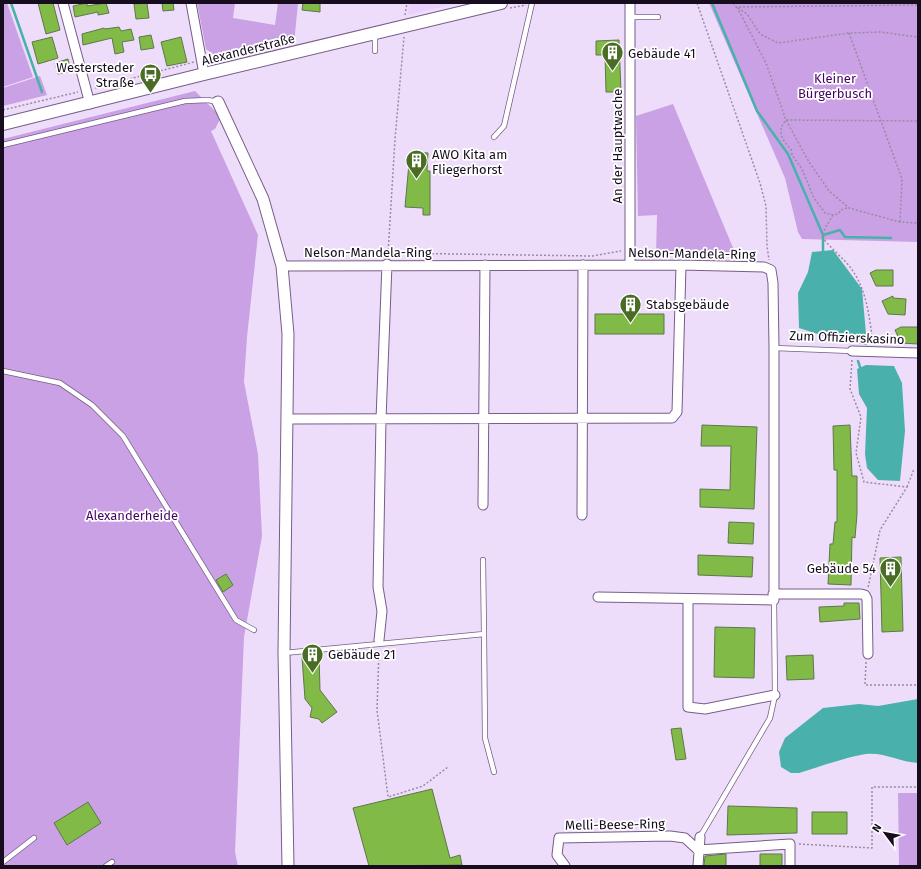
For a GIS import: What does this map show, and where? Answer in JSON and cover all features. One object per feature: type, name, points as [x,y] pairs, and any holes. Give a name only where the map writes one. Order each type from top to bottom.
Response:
[{"type":"main road","name":"Alexanderstraße","points":[[3,124],[501,3]]},
{"type":"street","points":[[64,3],[90,104]]},
{"type":"street","points":[[191,3],[204,74]]},
{"type":"street","name":"An der Hauptwache","points":[[630,3],[630,265]]},
{"type":"street","points":[[218,102],[263,199],[282,266],[288,334],[284,653],[288,866]]},
{"type":"street","points":[[379,640],[382,612],[378,587],[381,419],[387,264]]},
{"type":"street","name":"Nelson-Mandela-Ring","points":[[282,266],[387,264],[681,265],[764,267],[771,270],[773,283],[774,348],[773,597]]},
{"type":"street","points":[[483,505],[482,419],[485,265]]},
{"type":"street","points":[[582,515],[583,265]]},
{"type":"street","points":[[288,419],[672,418],[678,412],[681,265]]},
{"type":"street","name":"Zum Offizierskasino","points":[[852,351],[918,353]]},
{"type":"street","points":[[598,597],[688,598],[861,594],[865,595],[867,599],[868,654]]},
{"type":"street","points":[[688,598],[688,707],[705,710],[775,695]]},
{"type":"street","name":"Melli-Beese-Ring","points":[[565,866],[557,855],[559,838],[670,836],[685,838],[698,850]]},
{"type":"street","points":[[698,866],[700,838]]},
{"type":"street","points":[[698,850],[790,844],[790,866]]},
{"type":"lane","points":[[494,138],[504,126],[532,3]]},
{"type":"lane","points":[[630,17],[658,16]]},
{"type":"lane","points":[[374,34],[375,51]]},
{"type":"lane","points":[[3,145],[185,101],[208,100],[218,102]]},
{"type":"lane","name":"Zum Offizierskasino","points":[[774,348],[852,351]]},
{"type":"lane","points":[[3,371],[60,384],[92,405],[123,436],[236,620],[254,630]]},
{"type":"lane","points":[[483,560],[484,738],[494,772]]},
{"type":"lane","points":[[700,838],[770,718],[775,695],[773,597]]},
{"type":"lane","points":[[284,653],[484,634]]},
{"type":"lane","points":[[3,862],[34,838]]},
{"type":"lane","points":[[106,866],[112,862]]},
{"type":"path","points":[[406,3],[406,15],[408,18]]},
{"type":"path","points":[[697,3],[760,183],[766,206],[767,246],[771,270]]},
{"type":"path","points":[[733,3],[766,63],[786,120],[809,162],[829,192],[848,207],[900,222],[918,223]]},
{"type":"path","points":[[736,7],[918,6]]},
{"type":"path","points":[[736,7],[747,14],[760,34],[778,43],[849,33],[880,32],[918,37]]},
{"type":"path","points":[[387,264],[395,139],[405,33]]},
{"type":"path","points":[[849,33],[902,179],[900,222]]},
{"type":"path","points":[[848,207],[841,210],[838,214],[833,215],[825,213],[814,198],[802,169],[792,155],[791,149],[785,143],[780,131],[781,125],[786,120],[918,121]]},
{"type":"path","points":[[833,215],[824,230],[823,238],[825,242],[833,247],[850,266],[864,290],[875,352]]},
{"type":"path","points":[[388,253],[592,256],[630,249]]},
{"type":"path","points":[[852,351],[850,389],[861,417],[856,452],[864,482],[907,487]]},
{"type":"path","points":[[865,595],[869,586],[880,530],[907,487],[914,469]]},
{"type":"path","points":[[379,640],[377,710],[388,797],[423,786],[448,767]]},
{"type":"path","points":[[868,654],[864,666],[865,685],[918,685]]},
{"type":"path","points":[[790,844],[872,848],[872,787],[918,787]]},
{"type":"shaded area","points":[[409,3],[457,3],[408,15]]},
{"type":"shaded area","points":[[833,250],[862,289],[867,345],[833,339],[799,328],[798,293],[808,272],[812,252]]},
{"type":"shaded area","points":[[866,365],[894,366],[902,383],[905,431],[900,481],[878,480],[867,468],[865,454],[867,408],[859,394],[857,369]]},
{"type":"shaded area","points":[[918,699],[918,763],[879,754],[866,754],[832,762],[799,773],[791,773],[781,767],[779,752],[785,738],[823,708],[859,704],[878,706]]},
{"type":"green space","points":[[3,3],[7,3],[33,77],[3,87]]},
{"type":"green space","points":[[197,3],[235,3],[233,18],[275,25],[278,3],[298,3],[294,44],[216,56],[206,49]]},
{"type":"green space","name":"Kleiner Bürgerbusch","points":[[709,3],[918,3],[918,242],[802,239],[798,232],[785,178]]},
{"type":"green space","points":[[40,76],[47,95],[3,106],[3,88]]},
{"type":"green space","name":"Alexanderheide","points":[[195,91],[221,117],[215,129],[211,131],[258,235],[247,337],[244,382],[258,454],[262,536],[244,637],[235,852],[238,866],[3,866],[3,139]]},
{"type":"green space","points":[[673,104],[736,255],[656,255],[657,215],[638,216],[636,116]]},
{"type":"green space","points":[[898,793],[918,793],[918,866],[899,866]]},
{"type":"building","points":[[38,3],[53,3],[60,30],[46,34]]},
{"type":"building","points":[[87,3],[87,6],[106,3],[109,13],[98,15],[98,12],[75,17],[73,6]]},
{"type":"building","points":[[147,3],[149,18],[136,19],[134,4]]},
{"type":"building","points":[[162,3],[173,3],[174,10],[163,11]]},
{"type":"building","points":[[303,3],[320,3],[320,12],[302,10]]},
{"type":"building","points":[[119,27],[121,31],[131,29],[134,40],[122,42],[124,52],[115,54],[112,38],[83,45],[82,34],[104,28]]},
{"type":"building","points":[[151,35],[154,48],[141,50],[139,37]]},
{"type":"building","points":[[52,37],[58,58],[38,64],[32,42]]},
{"type":"building","points":[[181,37],[187,62],[167,66],[161,42]]},
{"type":"building","name":"Gebäude 41","points":[[619,40],[621,92],[606,92],[605,55],[596,55],[596,41]]},
{"type":"building","points":[[68,59],[71,71],[58,74],[55,63]]},
{"type":"building","name":"AWO Kita am Fliegerhorst","points":[[410,152],[428,153],[427,171],[430,171],[430,215],[423,215],[423,208],[405,207]]},
{"type":"building","points":[[876,270],[893,270],[893,286],[876,286],[870,273]]},
{"type":"building","points":[[893,296],[893,298],[906,299],[905,315],[888,314],[882,301]]},
{"type":"building","name":"Stabsgebäude","points":[[595,314],[664,314],[664,334],[595,334]]},
{"type":"building","points":[[901,327],[918,327],[918,344],[901,343],[895,330]]},
{"type":"building","points":[[702,425],[757,427],[754,509],[700,507],[700,489],[730,490],[731,446],[701,446]]},
{"type":"building","points":[[850,425],[852,476],[857,476],[857,514],[855,538],[852,537],[851,585],[828,584],[830,544],[833,544],[835,522],[837,522],[837,470],[834,470],[833,426]]},
{"type":"building","points":[[729,522],[754,523],[753,544],[728,543]]},
{"type":"building","points":[[698,555],[753,557],[752,577],[698,575]]},
{"type":"building","name":"Gebäude 54","points":[[901,557],[903,631],[882,632],[880,558]]},
{"type":"building","points":[[226,574],[233,585],[223,592],[216,580]]},
{"type":"building","points":[[844,603],[859,603],[860,619],[820,622],[819,607],[844,606]]},
{"type":"building","points":[[715,627],[755,628],[754,678],[714,677]]},
{"type":"building","name":"Gebäude 21","points":[[319,655],[320,690],[337,712],[322,723],[319,719],[310,717],[312,708],[305,699],[302,657]]},
{"type":"building","points":[[813,655],[814,679],[787,680],[786,656]]},
{"type":"building","points":[[681,728],[686,759],[676,760],[671,729]]},
{"type":"building","points":[[432,789],[450,858],[460,855],[462,865],[369,866],[353,808]]},
{"type":"building","points":[[88,802],[101,823],[67,845],[54,823]]},
{"type":"building","points":[[728,806],[797,808],[797,833],[727,835]]},
{"type":"building","points":[[812,812],[847,812],[847,834],[812,834]]},
{"type":"building","points":[[726,854],[726,866],[704,866],[705,856]]},
{"type":"building","points":[[760,854],[782,854],[782,866],[760,866]]},
{"type":"waterway","points":[[11,3],[42,92]]},
{"type":"waterway","points":[[712,3],[757,111],[788,154],[823,235],[823,254]]},
{"type":"waterway","points":[[823,235],[840,230],[845,237],[891,238]]},
{"type":"waterway","points":[[858,361],[861,370]]},
{"type":"place","name":"Gebäude 41","points":[[613,72]]},
{"type":"place","name":"Westersteder Straße","points":[[150,94]]},
{"type":"place","name":"AWO Kita am Fliegerhorst","points":[[416,180]]},
{"type":"place","name":"Stabsgebäude","points":[[630,324]]},
{"type":"place","name":"Gebäude 54","points":[[891,588]]},
{"type":"place","name":"Gebäude 21","points":[[312,674]]}]
